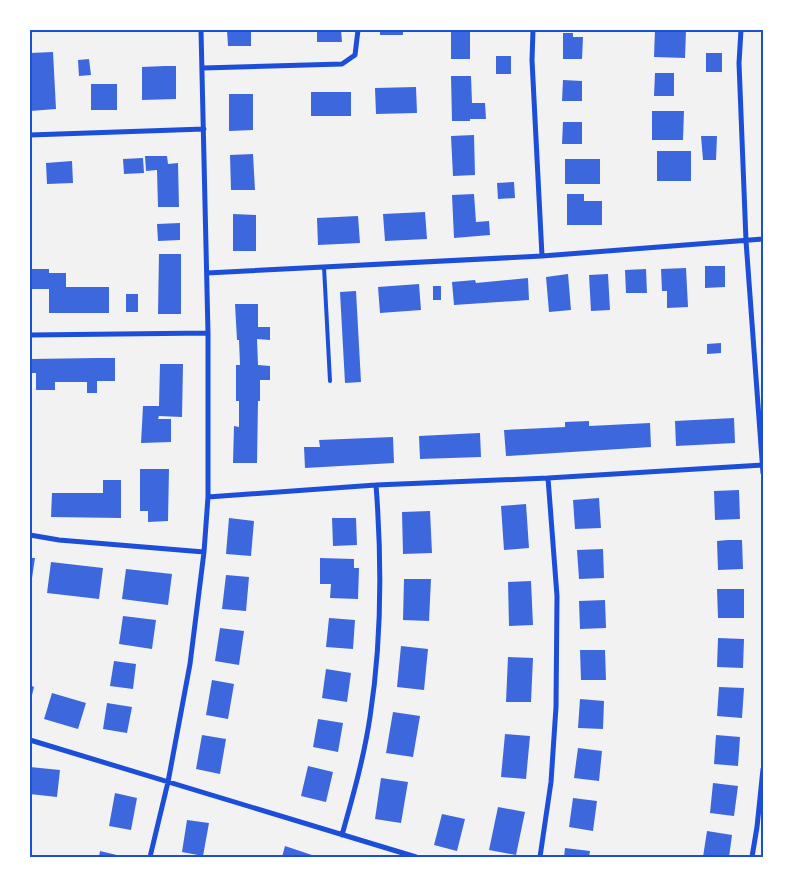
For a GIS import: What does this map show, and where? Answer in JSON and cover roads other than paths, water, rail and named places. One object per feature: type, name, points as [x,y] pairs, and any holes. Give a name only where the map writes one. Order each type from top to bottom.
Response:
[{"type":"street","points":[[150,857],[168,782],[190,664],[204,552],[208,497],[208,333],[201,30]]},
{"type":"street","points":[[203,68],[342,64],[355,55],[358,30]]},
{"type":"street","points":[[533,30],[532,60],[542,256]]},
{"type":"street","points":[[741,30],[739,63],[746,240],[763,472]]},
{"type":"street","points":[[30,135],[204,129]]},
{"type":"street","points":[[207,273],[542,256],[763,240]]},
{"type":"street","points":[[30,335],[208,333]]},
{"type":"street","points":[[208,497],[763,465]]},
{"type":"street","points":[[540,857],[552,782],[556,707],[557,596],[548,478]]},
{"type":"street","points":[[342,835],[357,783],[370,717],[377,658],[381,569],[376,486]]},
{"type":"street","points":[[30,535],[59,540],[204,552]]},
{"type":"street","points":[[30,740],[416,857]]},
{"type":"street","points":[[752,857],[758,826],[763,769]]},
{"type":"lane","points":[[324,267],[330,381]]}]
